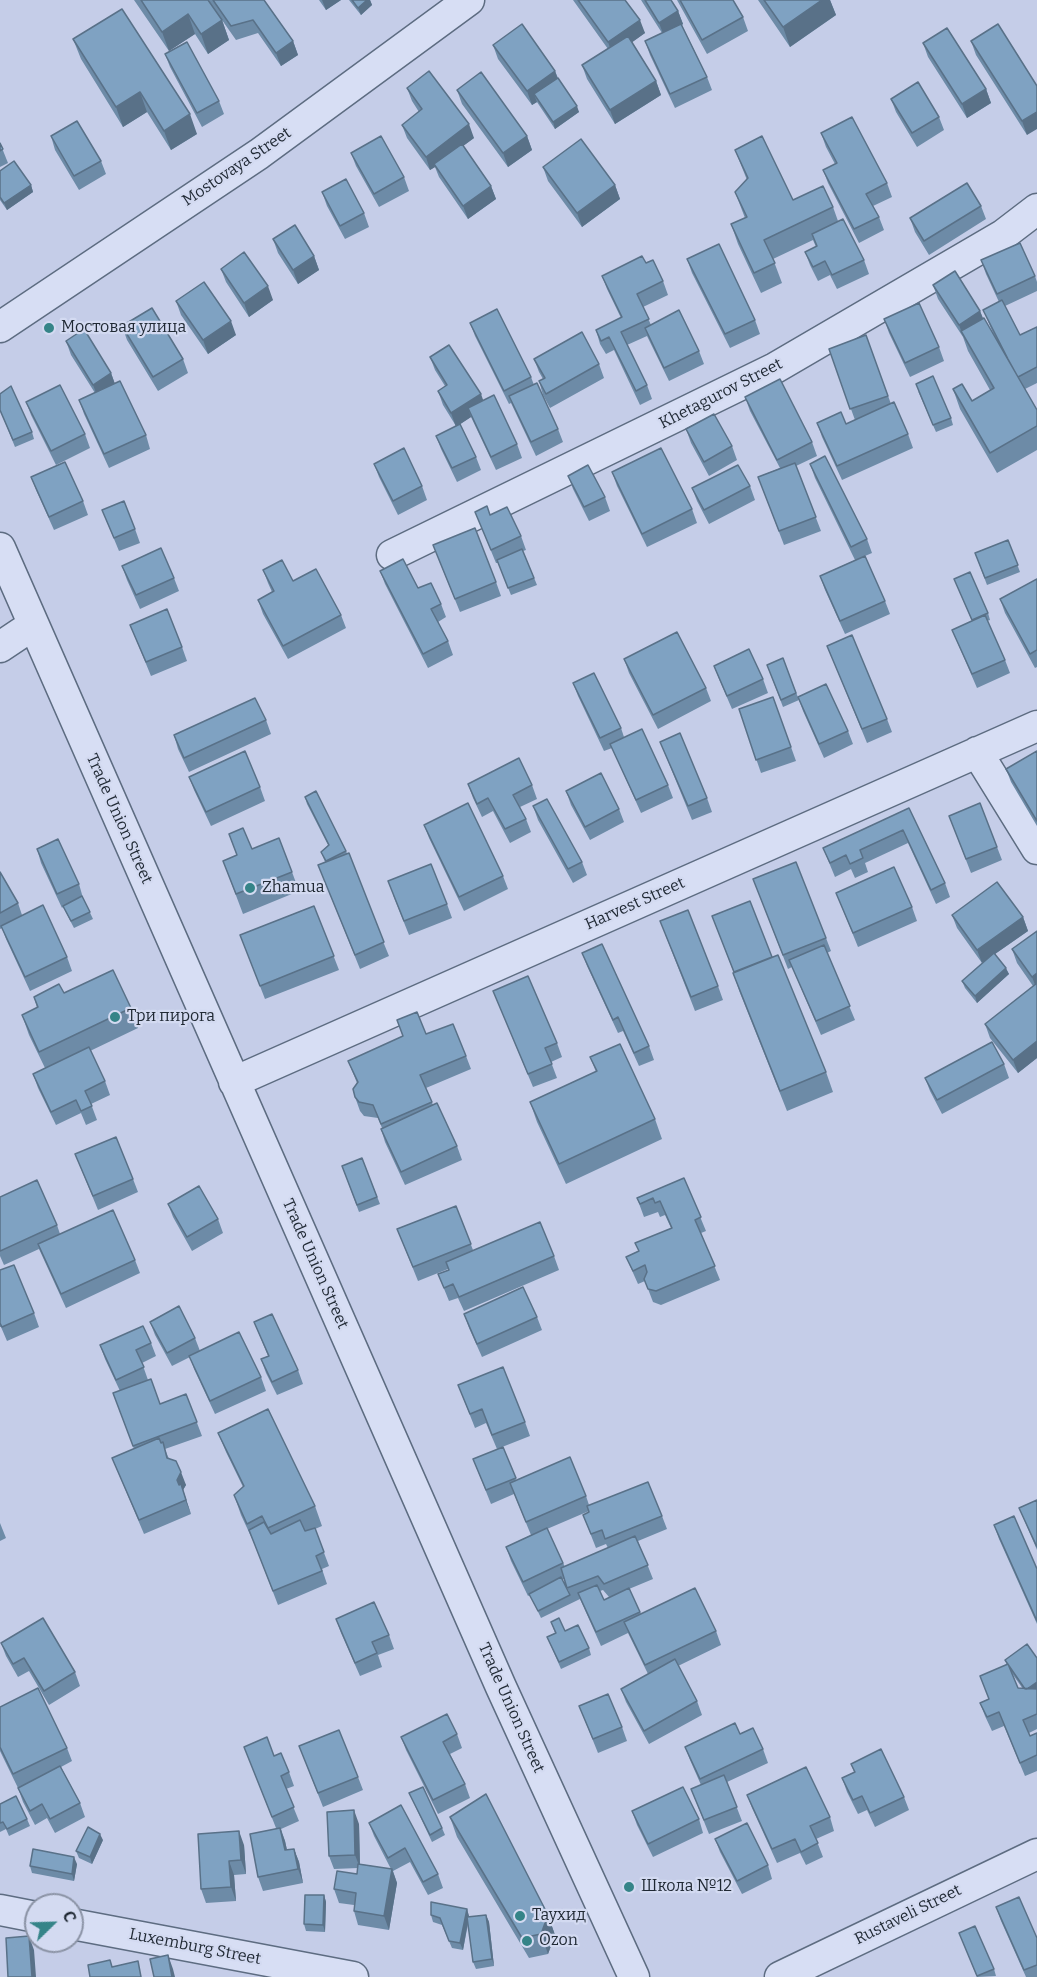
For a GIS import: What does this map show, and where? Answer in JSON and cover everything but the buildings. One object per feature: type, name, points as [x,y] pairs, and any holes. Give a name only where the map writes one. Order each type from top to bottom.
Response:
[{"type":"street","name":"Mostovaya Street","points":[[0,327],[259,154],[469,0]]},
{"type":"street","name":"Khetagurov Street","points":[[392,555],[775,368],[1003,235],[1037,208]]},
{"type":"street","name":"Trade Union Street","points":[[0,548],[501,1687],[634,1977]]},
{"type":"street","points":[[0,647],[33,625]]},
{"type":"street","name":"Harvest Street","points":[[234,1083],[1037,726]]},
{"type":"street","points":[[977,752],[1037,849]]},
{"type":"street","name":"Rustaveli Street","points":[[780,1977],[1037,1854]]},
{"type":"street","points":[[0,1910],[24,1915]]},
{"type":"street","name":"Luxemburg Street","points":[[84,1926],[353,1977]]},
{"type":"place","name":"Мостовая улица","points":[[49,328]]},
{"type":"place","name":"Zhamua","points":[[250,888]]},
{"type":"place","name":"Три пирога","points":[[115,1017]]},
{"type":"place","name":"Школа №12","points":[[629,1887]]},
{"type":"place","name":"Таухид","points":[[520,1916]]},
{"type":"place","name":"Ozon","points":[[527,1941]]}]
